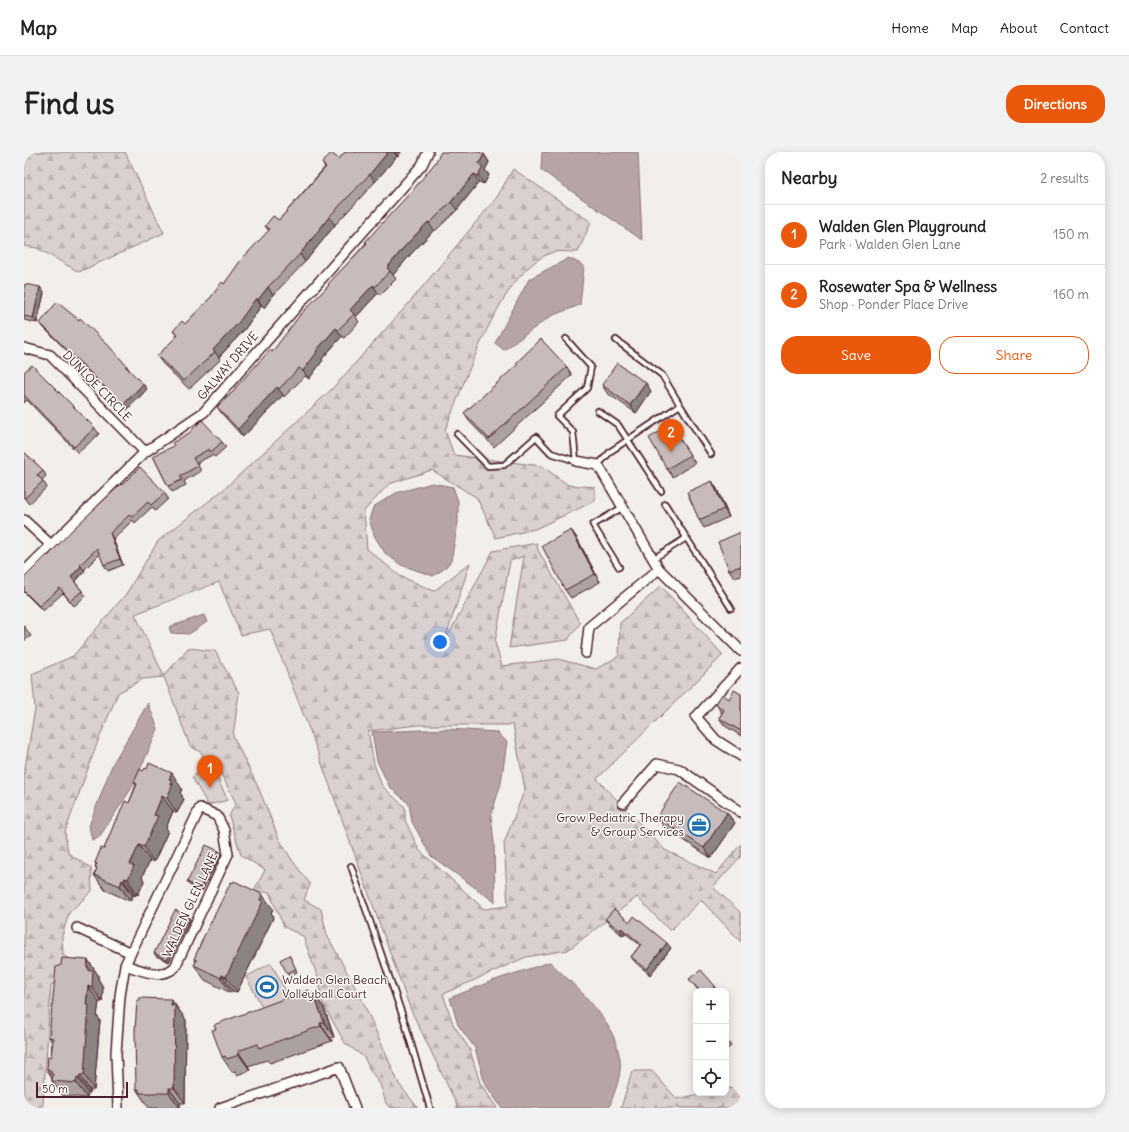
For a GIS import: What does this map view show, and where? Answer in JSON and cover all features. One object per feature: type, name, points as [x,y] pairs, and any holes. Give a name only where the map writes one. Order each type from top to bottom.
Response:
[{"type":"street","name":"GALWAY DRIVE","points":[[24,572],[145,452],[204,412],[422,165],[428,152]]},
{"type":"street","name":"DUNLOE CIRCLE","points":[[24,348],[50,355],[145,452]]},
{"type":"street","points":[[576,461],[598,464],[659,569],[741,651]]},
{"type":"street","points":[[24,520],[52,545]]},
{"type":"street","points":[[586,653],[589,627],[659,569]]},
{"type":"street","points":[[741,668],[696,716],[716,740],[741,756]]},
{"type":"street","points":[[623,803],[657,764],[679,769],[741,812]]},
{"type":"street","name":"WALDEN GLEN LANE","points":[[118,1108],[116,1053],[120,996],[125,965],[200,808],[217,816],[224,830],[228,854],[175,967],[160,974],[125,965]]},
{"type":"street","points":[[77,928],[131,953]]},
{"type":"street","points":[[220,1108],[339,1067],[355,1108]]},
{"type":"lane","points":[[457,434],[488,466],[504,465],[536,437],[551,453],[576,461],[573,432],[557,416],[587,388],[591,368],[566,339]]},
{"type":"lane","points":[[616,340],[662,375],[711,454]]},
{"type":"lane","points":[[598,464],[611,451],[680,406]]},
{"type":"lane","points":[[598,411],[618,425],[661,492]]},
{"type":"lane","points":[[665,504],[730,608]]},
{"type":"lane","points":[[619,567],[593,525],[623,507]]},
{"type":"lane","points":[[653,559],[686,538]]},
{"type":"lane","points":[[351,866],[405,1023],[430,1108]]},
{"type":"green space","points":[[24,152],[125,152],[164,233],[79,272],[37,248],[24,246]]},
{"type":"green space","points":[[513,169],[591,222],[578,252],[558,252],[548,254],[530,266],[514,284],[499,307],[473,359],[445,430],[454,455],[542,466],[568,485],[595,487],[595,501],[535,529],[496,538],[477,498],[432,470],[389,484],[364,511],[367,549],[400,576],[434,591],[470,563],[444,643],[493,551],[537,543],[538,550],[580,623],[568,640],[509,648],[524,556],[510,561],[495,642],[502,666],[558,659],[596,669],[619,656],[620,623],[661,586],[723,655],[597,779],[665,850],[716,874],[741,844],[741,856],[713,887],[741,913],[741,942],[701,900],[670,931],[637,897],[568,950],[526,957],[443,994],[453,1024],[470,1050],[480,1083],[497,1108],[457,1108],[456,1103],[410,1008],[313,739],[270,629],[241,635],[219,582],[135,614],[164,676],[188,648],[215,651],[239,693],[233,736],[259,789],[279,839],[292,860],[310,884],[304,900],[321,909],[327,935],[364,1004],[399,1084],[418,1108],[390,1108],[386,1103],[380,1084],[370,1070],[364,1057],[345,1043],[323,1004],[318,978],[303,936],[284,927],[269,892],[253,892],[265,870],[241,855],[229,816],[236,803],[214,760],[203,763],[202,753],[190,746],[164,677],[143,679],[118,693],[98,741],[65,832],[68,853],[91,868],[92,891],[69,913],[62,936],[63,955],[82,968],[58,978],[51,986],[43,1105],[40,1108],[24,1108],[24,774],[35,708],[32,674],[73,656],[126,594],[158,541],[223,490],[333,388],[409,303],[497,197]],"holes":[[[418,725],[513,725],[525,789],[504,843],[508,906],[484,909],[419,850],[405,820],[405,807],[382,786],[374,764],[368,731]]]},
{"type":"green space","points":[[211,766],[228,800],[208,805],[192,777]]},
{"type":"green space","name":"Walden Glen Beach Volleyball Court","points":[[271,963],[289,997],[264,1010],[246,977]]},
{"type":"green space","points":[[632,1071],[652,1071],[677,1099],[693,1095],[729,1096],[729,1088],[731,1088],[741,1100],[741,1108],[621,1108]]},
{"type":"shaded area","points":[[542,152],[638,152],[642,240],[541,170]]},
{"type":"shaded area","points":[[569,258],[584,266],[580,305],[551,316],[504,350],[495,343],[529,279]]},
{"type":"shaded area","points":[[432,483],[453,487],[458,501],[458,523],[451,561],[444,569],[433,576],[401,565],[385,553],[375,537],[369,520],[373,507],[396,493]]},
{"type":"shaded area","points":[[204,615],[207,622],[189,634],[171,633],[169,627]]},
{"type":"shaded area","points":[[148,703],[158,729],[133,786],[100,836],[92,840],[89,826],[112,765]]},
{"type":"shaded area","points":[[449,729],[497,732],[507,742],[501,783],[491,816],[494,842],[495,902],[431,856],[412,822],[409,804],[389,786],[377,761],[372,732]]},
{"type":"shaded area","points":[[550,962],[594,1006],[611,1031],[617,1045],[620,1060],[620,1072],[609,1108],[502,1108],[485,1084],[475,1048],[458,1025],[450,998],[492,981]]},
{"type":"building","points":[[345,152],[388,152],[370,174],[329,217],[300,254],[268,287],[258,300],[256,298],[239,322],[213,350],[215,352],[184,381],[157,356],[178,335],[173,331],[182,321],[185,324],[211,297],[222,282],[224,284],[241,260],[270,229],[265,226],[273,216],[279,220],[326,167],[322,163],[331,153],[339,159]]},
{"type":"building","points":[[441,152],[479,152],[484,154],[479,164],[483,167],[478,176],[474,174],[451,202],[430,223],[428,222],[405,246],[387,268],[390,271],[375,287],[373,285],[350,310],[354,314],[338,330],[336,328],[316,351],[317,352],[303,371],[299,368],[279,389],[277,387],[238,429],[217,407],[236,389],[235,388],[270,350],[272,352],[300,315],[367,243],[365,242],[413,190],[435,163]]},
{"type":"building","points":[[25,284],[40,287],[33,318],[24,316]]},
{"type":"building","points":[[57,302],[79,320],[80,318],[109,346],[126,365],[125,366],[143,384],[123,405],[40,323]]},
{"type":"building","points":[[541,339],[567,367],[489,439],[464,413],[518,364],[516,363]]},
{"type":"building","points":[[617,363],[646,383],[630,405],[602,385]]},
{"type":"building","points":[[32,365],[95,428],[74,447],[24,395],[24,372]]},
{"type":"building","points":[[202,420],[222,442],[211,452],[209,449],[193,458],[198,466],[180,476],[182,480],[168,486],[153,456],[174,446],[172,443],[189,433]]},
{"type":"building","points":[[671,425],[690,455],[667,469],[649,438]]},
{"type":"building","points":[[24,452],[43,470],[37,475],[43,481],[25,498],[24,497]]},
{"type":"building","points":[[140,467],[165,493],[151,505],[148,502],[132,517],[129,515],[110,533],[120,559],[104,565],[97,548],[80,565],[81,566],[71,577],[82,591],[70,601],[60,588],[39,606],[24,591],[24,578],[47,555],[48,556],[72,530]]},
{"type":"building","points":[[712,481],[724,509],[699,520],[687,492]]},
{"type":"building","points":[[571,530],[595,574],[565,590],[542,546]]},
{"type":"building","points":[[741,532],[741,566],[729,570],[718,542]]},
{"type":"building","points":[[734,690],[741,694],[741,731],[719,718],[724,710],[716,704],[722,694],[729,699]]},
{"type":"building","points":[[149,763],[172,773],[169,779],[172,780],[170,783],[173,784],[167,798],[162,796],[154,815],[158,816],[144,847],[139,845],[130,864],[134,866],[128,879],[125,878],[124,881],[122,880],[120,886],[94,875],[97,868],[95,867],[97,864],[95,863],[101,848],[104,849],[125,801],[129,803],[137,784],[134,782],[140,769],[143,771],[145,768],[147,769]]},
{"type":"building","name":"Grow Pediatric Therapy & Group Services","points":[[680,782],[727,813],[704,848],[657,817]]},
{"type":"building","points":[[206,845],[219,851],[200,888],[187,882]]},
{"type":"building","points":[[234,881],[262,894],[260,900],[263,901],[226,977],[222,975],[221,978],[194,965],[197,960],[194,959],[231,882],[233,883]]},
{"type":"building","points":[[614,909],[630,922],[634,916],[667,943],[647,969],[631,957],[641,944],[622,928],[620,930],[605,919]]},
{"type":"building","points":[[175,910],[188,916],[167,960],[154,953]]},
{"type":"building","points":[[289,955],[296,969],[287,973],[280,960]]},
{"type":"building","points":[[62,958],[88,960],[87,968],[89,968],[89,971],[93,971],[92,987],[88,986],[86,1005],[89,1005],[84,1075],[80,1075],[79,1078],[77,1077],[76,1083],[52,1081],[53,1074],[51,1074],[51,1071],[47,1070],[48,1056],[51,1057],[53,1038],[49,1037],[56,967],[61,965]]},
{"type":"building","points":[[701,970],[715,986],[713,988],[697,988],[689,979]]},
{"type":"building","points":[[308,990],[309,995],[313,993],[324,1022],[320,1023],[321,1026],[259,1048],[258,1044],[238,1051],[239,1055],[227,1059],[225,1056],[222,1057],[212,1030],[216,1029],[214,1026],[216,1024]]},
{"type":"building","points":[[139,998],[171,999],[171,1005],[175,1005],[174,1088],[169,1088],[169,1093],[139,1093],[139,1089],[136,1089],[135,1030],[137,1001],[139,1001]]},
{"type":"place","name":"Rosewater Spa & Wellness","points":[[671,452]]},
{"type":"place","name":"Walden Glen Playground","points":[[210,788]]},
{"type":"place","name":"Grow Pediatric Therapy & Group Services","points":[[699,825]]},
{"type":"place","name":"Walden Glen Beach Volleyball Court","points":[[267,987]]}]
